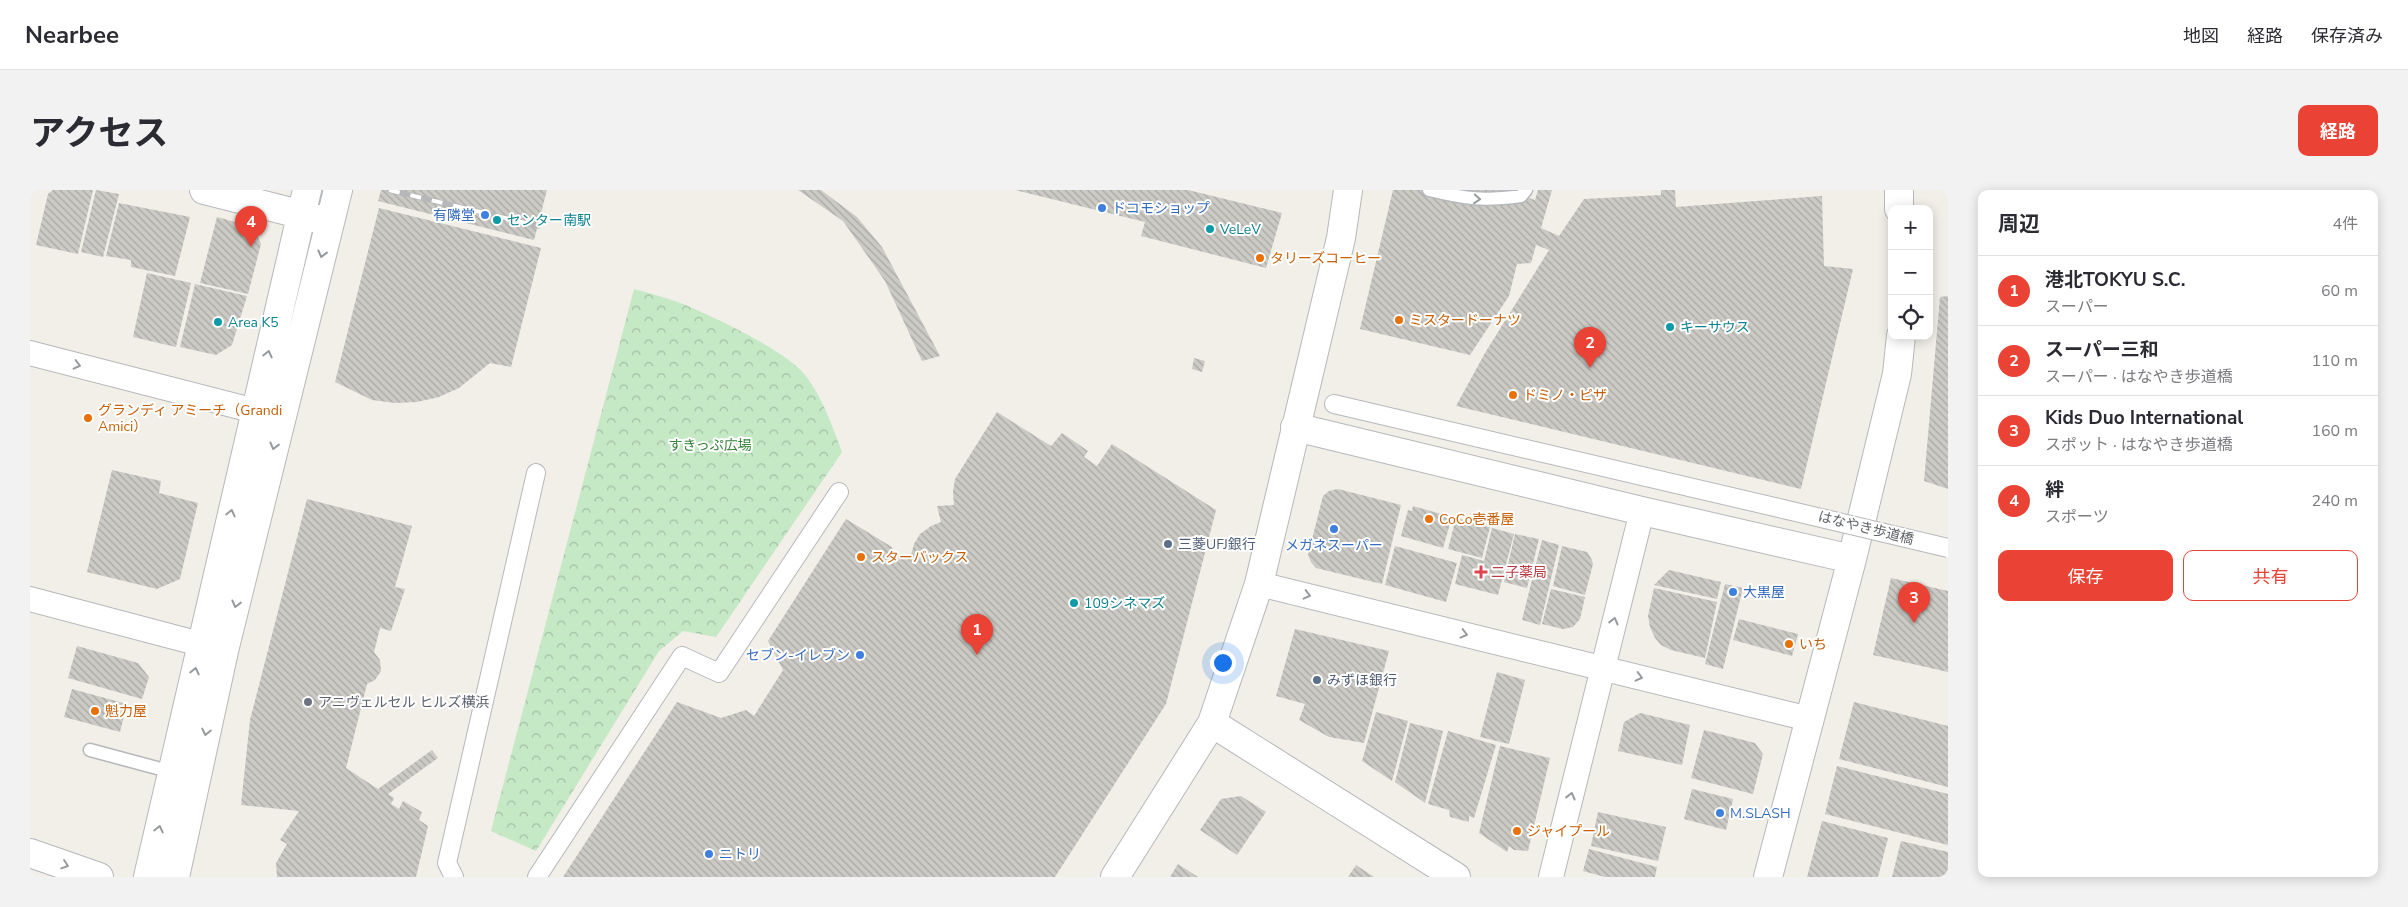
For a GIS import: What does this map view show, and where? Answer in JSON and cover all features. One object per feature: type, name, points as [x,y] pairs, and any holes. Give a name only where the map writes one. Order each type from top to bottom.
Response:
[{"type":"street","points":[[204,190],[304,202],[330,222]]},
{"type":"street","points":[[148,877],[172,772],[212,647],[338,190]]},
{"type":"street","points":[[1115,877],[1212,723],[1259,584],[1341,238],[1348,190]]},
{"type":"street","points":[[1899,190],[1899,205]]},
{"type":"street","points":[[175,877],[212,647],[255,411],[304,202]]},
{"type":"street","points":[[1768,877],[1852,559],[1897,374],[1901,340]]},
{"type":"street","points":[[30,353],[255,411]]},
{"type":"street","name":"はなやき歩道橋","points":[[1334,404],[1948,548]]},
{"type":"street","points":[[1296,426],[1642,511],[1852,559]]},
{"type":"street","points":[[454,877],[447,863],[536,472]]},
{"type":"street","points":[[537,877],[682,656],[719,673],[839,492]]},
{"type":"street","points":[[1551,877],[1642,511]]},
{"type":"street","points":[[1259,584],[1809,718]]},
{"type":"street","points":[[30,599],[212,647]]},
{"type":"street","points":[[1212,723],[1456,877]]},
{"type":"street","points":[[30,853],[100,877]]},
{"type":"lane","points":[[1430,190],[1466,198],[1489,200],[1521,196],[1526,190]]},
{"type":"lane","points":[[90,750],[172,772]]},
{"type":"green space","name":"すきっぷ広場","points":[[634,289],[688,306],[735,328],[786,358],[799,369],[814,387],[842,452],[716,637],[683,631],[659,651],[536,851],[491,831]]},
{"type":"building","points":[[53,190],[93,190],[78,254],[36,245],[48,194]]},
{"type":"building","points":[[96,190],[119,194],[103,257],[81,252]]},
{"type":"building","name":"センター南駅","points":[[381,190],[547,190],[534,240],[378,201]]},
{"type":"building","points":[[798,190],[821,190],[857,217],[882,247],[940,356],[922,361],[885,281],[843,221]]},
{"type":"building","name":"VeLeV","points":[[1015,190],[1188,190],[1282,213],[1266,268],[1141,236],[1145,222]]},
{"type":"building","name":"キーサウス","points":[[1393,190],[1504,190],[1535,200],[1538,190],[1552,190],[1541,228],[1559,236],[1584,199],[1661,195],[1661,190],[1675,190],[1676,207],[1822,196],[1824,266],[1853,269],[1801,489],[1456,406],[1485,353],[1549,250],[1536,245],[1531,263],[1517,264],[1509,296],[1470,355],[1360,329]]},
{"type":"building","points":[[119,203],[190,217],[175,276],[131,267],[131,260],[106,256]]},
{"type":"building","points":[[379,208],[541,248],[511,367],[490,363],[459,388],[439,397],[417,402],[395,403],[372,400],[335,382]]},
{"type":"building","points":[[217,217],[253,227],[261,244],[248,294],[200,283]]},
{"type":"building","points":[[147,273],[191,283],[176,347],[133,337]]},
{"type":"building","points":[[195,284],[247,296],[232,345],[216,355],[180,347]]},
{"type":"building","points":[[1948,296],[1948,489],[1924,481],[1940,297]]},
{"type":"building","points":[[1194,358],[1205,361],[1202,372],[1192,369]]},
{"type":"building","points":[[997,412],[1051,446],[1062,433],[1088,451],[1084,457],[1097,466],[1112,444],[1216,510],[1166,704],[1055,877],[563,877],[677,702],[721,718],[746,710],[754,716],[783,670],[768,641],[846,519],[892,547],[894,555],[911,555],[914,544],[920,534],[941,522],[937,506],[954,505],[955,479]]},
{"type":"building","points":[[112,470],[161,481],[159,493],[198,503],[180,579],[157,589],[87,572]]},
{"type":"building","points":[[1338,489],[1401,505],[1382,584],[1316,568],[1311,562],[1308,555],[1323,496],[1329,491]]},
{"type":"building","name":"アニヴェルセル ヒルズ横浜","points":[[307,499],[412,526],[395,587],[405,589],[391,631],[380,628],[374,652],[380,660],[381,671],[375,680],[367,684],[346,768],[378,789],[432,750],[438,758],[388,794],[394,798],[391,804],[399,809],[403,801],[422,812],[419,820],[428,826],[416,877],[277,877],[276,863],[287,844],[280,840],[299,811],[241,805],[250,720]]},
{"type":"building","points":[[1413,506],[1452,517],[1443,548],[1401,536],[1408,510],[1412,511]]},
{"type":"building","points":[[1456,518],[1490,527],[1482,558],[1448,549]]},
{"type":"building","name":"二子薬局","points":[[1492,528],[1514,534],[1498,595],[1455,584],[1462,555],[1484,561]]},
{"type":"building","points":[[1515,534],[1539,539],[1527,588],[1504,582]]},
{"type":"building","points":[[1542,540],[1559,545],[1540,625],[1522,620]]},
{"type":"building","points":[[1395,546],[1457,563],[1446,602],[1385,585]]},
{"type":"building","points":[[1562,546],[1587,552],[1591,558],[1593,564],[1585,595],[1553,586]]},
{"type":"building","points":[[1669,570],[1721,582],[1717,599],[1654,585]]},
{"type":"building","points":[[1891,578],[1948,591],[1948,672],[1873,655]]},
{"type":"building","points":[[1725,584],[1743,588],[1723,669],[1705,664]]},
{"type":"building","points":[[1654,588],[1717,602],[1705,658],[1671,650],[1661,645],[1655,638],[1648,616]]},
{"type":"building","points":[[1551,589],[1585,597],[1580,619],[1573,627],[1563,629],[1542,624]]},
{"type":"building","points":[[1739,619],[1798,634],[1792,656],[1733,640]]},
{"type":"building","points":[[1295,629],[1389,651],[1364,743],[1329,737],[1299,720],[1305,704],[1276,696]]},
{"type":"building","points":[[77,646],[138,663],[149,677],[142,699],[68,678]]},
{"type":"building","points":[[1497,672],[1525,680],[1509,744],[1480,737]]},
{"type":"building","points":[[72,689],[127,704],[120,732],[64,717]]},
{"type":"building","points":[[1854,702],[1948,726],[1948,787],[1839,759]]},
{"type":"building","points":[[1376,712],[1408,721],[1392,781],[1362,761]]},
{"type":"building","points":[[1640,713],[1690,725],[1682,765],[1618,751],[1624,722]]},
{"type":"building","points":[[1410,723],[1443,731],[1425,803],[1395,782]]},
{"type":"building","points":[[1704,730],[1755,743],[1763,754],[1753,794],[1691,778]]},
{"type":"building","points":[[1448,731],[1496,745],[1474,818],[1469,816],[1469,822],[1450,817],[1449,810],[1428,804]]},
{"type":"building","points":[[1500,746],[1550,758],[1528,851],[1514,850],[1509,846],[1507,852],[1479,833]]},
{"type":"building","points":[[1837,766],[1948,794],[1948,845],[1825,814]]},
{"type":"building","points":[[1692,789],[1733,799],[1726,830],[1684,819]]},
{"type":"building","points":[[1241,796],[1266,812],[1237,855],[1200,830],[1221,799]]},
{"type":"building","points":[[1598,812],[1666,827],[1658,861],[1591,846]]},
{"type":"building","points":[[1822,821],[1888,838],[1878,877],[1807,877]]},
{"type":"building","points":[[1901,841],[1948,852],[1948,877],[1892,877]]},
{"type":"building","points":[[1589,849],[1657,867],[1655,877],[1605,877],[1583,871]]},
{"type":"building","points":[[1178,864],[1198,877],[1170,877]]},
{"type":"building","points":[[1356,865],[1374,877],[1348,877]]},
{"type":"railway","points":[[389,190],[538,226]]},
{"type":"place","name":"ドコモショップ","points":[[1102,208]]},
{"type":"place","name":"有隣堂","points":[[485,215]]},
{"type":"place","name":"センター南駅","points":[[497,220]]},
{"type":"place","name":"VeLeV","points":[[1210,229]]},
{"type":"place","name":"絆","points":[[251,247]]},
{"type":"place","name":"タリーズコーヒー","points":[[1260,258]]},
{"type":"place","name":"ミスタードーナツ","points":[[1399,320]]},
{"type":"place","name":"Area K5","points":[[218,322]]},
{"type":"place","name":"キーサウス","points":[[1670,327]]},
{"type":"place","name":"スーパー三和","points":[[1590,368]]},
{"type":"place","name":"ドミノ・ピザ","points":[[1513,395]]},
{"type":"place","name":"グランディ アミーチ（Grandi Amici）","points":[[88,418]]},
{"type":"place","name":"CoCo壱番屋","points":[[1429,519]]},
{"type":"place","name":"メガネスーパー","points":[[1334,529]]},
{"type":"place","name":"三菱UFJ銀行","points":[[1168,544]]},
{"type":"place","name":"スターバックス","points":[[861,557]]},
{"type":"place","name":"二子薬局","points":[[1481,572]]},
{"type":"place","name":"大黒屋","points":[[1733,592]]},
{"type":"place","name":"109シネマズ","points":[[1074,603]]},
{"type":"place","name":"Kids Duo International","points":[[1914,623]]},
{"type":"place","name":"いち","points":[[1789,644]]},
{"type":"place","name":"セブン-イレブン","points":[[860,655]]},
{"type":"place","name":"港北TOKYU S.C.","points":[[977,655]]},
{"type":"place","name":"みずほ銀行","points":[[1317,680]]},
{"type":"place","name":"アニヴェルセル ヒルズ横浜","points":[[308,702]]},
{"type":"place","name":"魁力屋","points":[[95,711]]},
{"type":"place","name":"M.SLASH","points":[[1720,813]]},
{"type":"place","name":"ジャイプール","points":[[1517,831]]},
{"type":"place","name":"ニトリ","points":[[709,854]]}]
